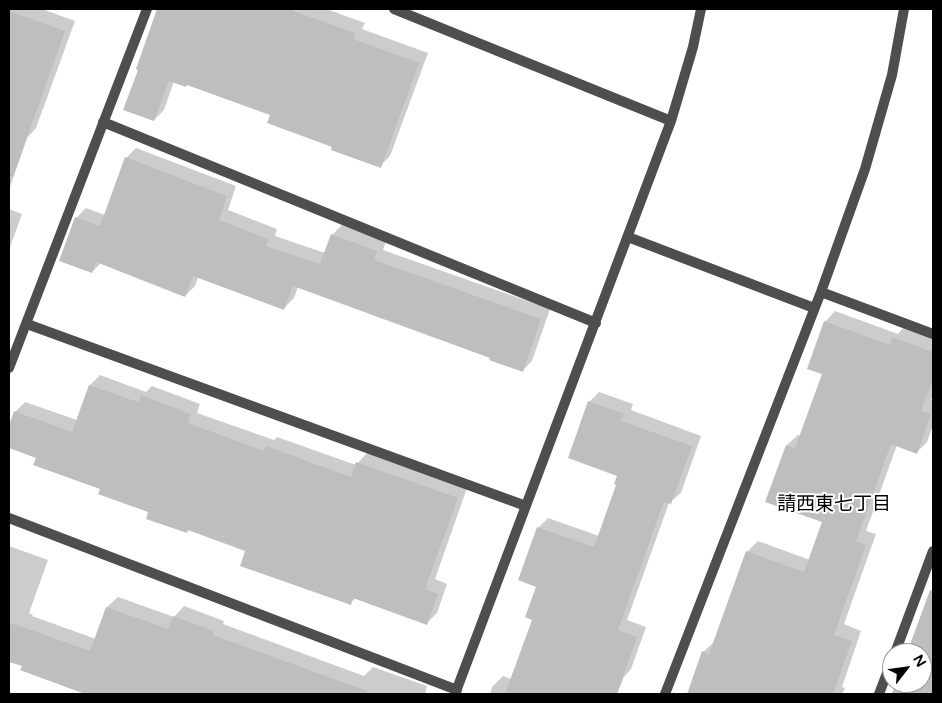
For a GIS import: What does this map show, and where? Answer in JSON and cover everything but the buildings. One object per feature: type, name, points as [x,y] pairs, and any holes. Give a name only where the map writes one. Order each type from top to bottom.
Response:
[{"type":"street","points":[[9,368],[147,9]]},
{"type":"street","points":[[394,9],[670,121]]},
{"type":"street","points":[[9,518],[456,692],[596,323],[670,121],[693,47],[701,9]]},
{"type":"street","points":[[665,694],[814,308],[865,169],[892,75],[904,9]]},
{"type":"street","points":[[103,122],[596,323]]},
{"type":"street","points":[[628,237],[814,308]]},
{"type":"street","points":[[820,292],[933,334]]},
{"type":"street","points":[[26,324],[526,506]]},
{"type":"street","points":[[898,643],[933,551]]},
{"type":"district","name":"請西東七丁目","points":[[834,505]]}]
